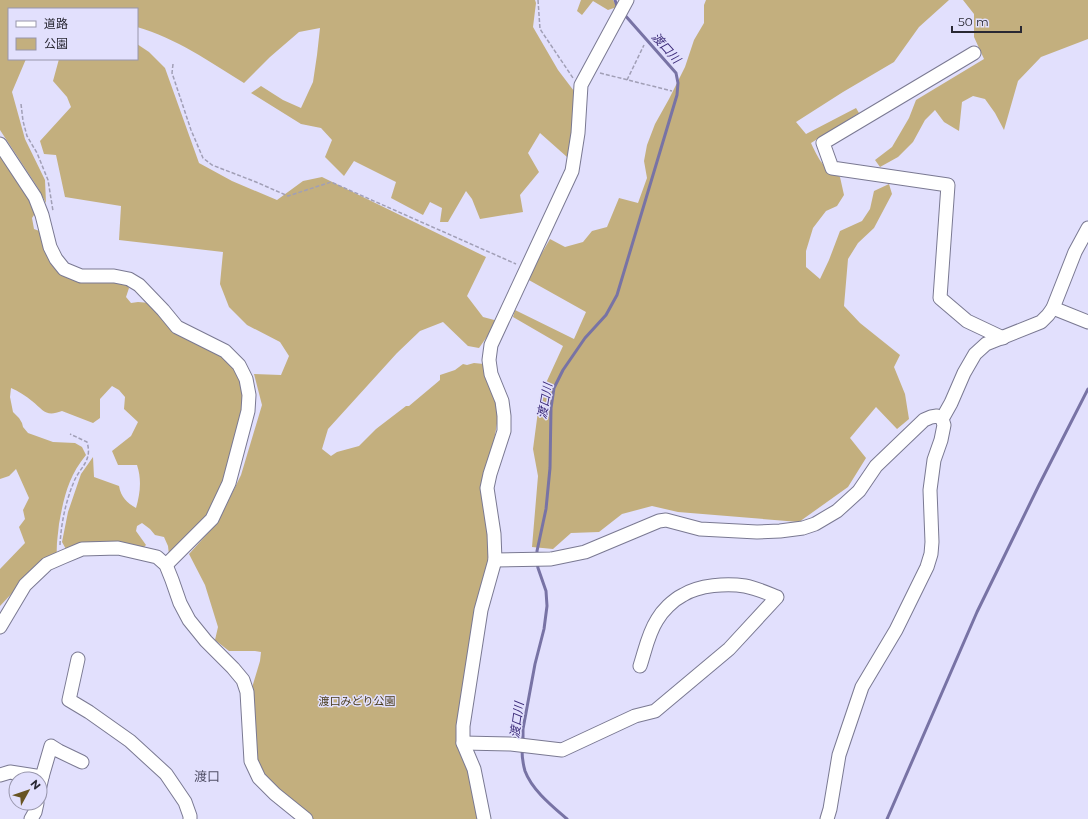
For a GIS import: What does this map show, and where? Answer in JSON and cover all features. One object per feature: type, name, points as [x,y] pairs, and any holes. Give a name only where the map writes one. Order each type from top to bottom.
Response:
[{"type":"street","points":[[484,819],[474,769],[463,743],[463,726],[480,610],[495,560],[494,534],[487,488],[504,431],[504,416],[502,401],[491,374],[489,360],[491,345],[572,171],[578,133],[581,85],[627,0]]},
{"type":"street","points":[[974,53],[823,143],[832,168],[948,185],[940,298],[967,321],[1003,338]]},
{"type":"street","points":[[0,144],[35,197],[42,215],[50,246],[56,259],[64,269],[81,276],[114,276],[129,279],[139,285],[163,310],[176,327],[225,351],[239,365],[246,379],[249,395],[248,410],[230,483],[212,519],[166,565]]},
{"type":"street","points":[[942,419],[951,403],[964,373],[975,354],[986,344],[1041,322],[1048,315],[1053,308],[1076,252],[1088,228]]},
{"type":"street","points":[[1053,308],[1088,322]]},
{"type":"street","points":[[495,560],[533,560],[585,552],[659,521],[666,520],[700,529],[757,532],[803,528],[815,524],[837,511],[854,496],[876,466],[924,420],[937,416],[942,419],[944,424],[941,440],[934,460],[930,490],[931,554],[927,567],[896,630],[862,687],[839,755],[827,819]]},
{"type":"street","points":[[0,627],[25,585],[47,564],[82,549],[118,548],[157,557],[166,565],[180,603],[189,620],[242,680],[247,692],[251,761],[259,778],[275,794],[306,819]]},
{"type":"street","points":[[463,743],[511,744],[562,750],[635,716],[655,711],[729,649],[777,597],[762,590],[744,586],[721,585],[698,589],[682,595],[666,609],[657,621],[650,636],[640,666]]},
{"type":"street","points":[[78,659],[69,700],[130,741],[166,774],[185,802],[190,819]]},
{"type":"street","points":[[44,771],[52,746],[82,762]]},
{"type":"path","points":[[538,0],[540,28],[572,77],[581,85]]},
{"type":"path","points":[[627,80],[644,45]]},
{"type":"path","points":[[173,64],[172,73],[191,130],[203,158],[212,165],[288,196],[331,182],[526,268]]},
{"type":"path","points":[[588,71],[672,90]]},
{"type":"path","points":[[21,104],[27,136],[38,153],[48,180],[54,218]]},
{"type":"path","points":[[63,557],[60,547],[65,507],[73,482],[88,458],[89,449],[87,442],[70,434]]},
{"type":"green space","points":[[0,0],[535,0],[536,3],[533,27],[558,70],[577,95],[574,129],[567,157],[540,133],[528,153],[539,172],[520,195],[523,212],[480,219],[472,199],[466,191],[448,222],[440,222],[442,208],[430,202],[423,215],[391,198],[396,182],[354,161],[344,176],[325,157],[332,140],[321,128],[301,124],[251,93],[261,86],[283,100],[301,108],[313,82],[320,28],[299,32],[270,57],[244,83],[179,44],[165,37],[138,27],[138,8],[8,8],[8,60],[26,60],[12,92],[25,139],[45,180],[46,203],[38,188],[0,130]]},
{"type":"green space","points":[[581,0],[613,0],[617,7],[608,10],[593,1],[582,15],[577,11]]},
{"type":"green space","points":[[706,0],[949,0],[919,27],[894,62],[796,122],[806,134],[856,108],[859,113],[811,143],[822,163],[829,170],[840,177],[844,195],[837,206],[826,211],[813,228],[806,251],[806,267],[820,279],[840,231],[862,221],[870,209],[874,191],[889,184],[892,194],[874,228],[858,243],[848,259],[844,306],[860,323],[900,355],[894,367],[905,394],[909,419],[897,429],[876,407],[850,438],[866,458],[848,487],[799,522],[678,512],[652,506],[622,514],[599,532],[571,533],[553,549],[532,547],[538,476],[533,449],[540,396],[563,346],[513,317],[515,310],[574,339],[586,312],[527,279],[550,239],[565,247],[583,242],[592,231],[607,227],[619,198],[638,203],[647,178],[644,161],[647,145],[655,124],[685,67],[694,40],[704,23],[704,5]]},
{"type":"green space","points":[[963,0],[1088,0],[1088,39],[1041,57],[1018,81],[1004,130],[995,113],[985,99],[973,96],[962,102],[959,131],[944,122],[935,110],[925,120],[913,142],[898,157],[880,167],[875,160],[892,147],[909,118],[916,100],[984,59],[974,37],[974,14]]},
{"type":"green space","name":"渡口みどり公園","points":[[138,45],[149,52],[165,68],[199,163],[232,181],[277,200],[303,181],[322,177],[486,257],[467,296],[483,317],[498,321],[479,348],[468,346],[443,322],[420,331],[397,353],[328,429],[322,449],[331,456],[337,452],[359,446],[376,429],[406,406],[409,406],[440,380],[440,375],[455,370],[463,364],[484,364],[499,412],[486,487],[489,560],[459,743],[483,819],[312,819],[261,776],[255,761],[251,691],[260,661],[261,652],[229,651],[215,640],[218,627],[205,585],[189,554],[218,522],[241,475],[262,405],[254,374],[281,375],[289,356],[280,342],[247,325],[229,307],[220,284],[223,252],[119,240],[121,206],[65,197],[56,155],[44,154],[40,141],[71,107],[67,97],[53,81],[59,60],[138,60]]},
{"type":"green space","points":[[0,151],[38,209],[32,218],[34,229],[42,232],[54,264],[106,281],[126,283],[129,288],[126,297],[131,303],[150,303],[202,345],[227,360],[239,373],[244,401],[216,507],[169,555],[168,546],[164,537],[155,535],[142,523],[137,526],[136,531],[146,545],[143,548],[113,541],[94,542],[67,551],[62,542],[68,512],[81,474],[93,457],[94,477],[119,486],[125,499],[136,508],[140,487],[140,476],[137,465],[118,465],[112,451],[131,436],[138,422],[124,409],[125,397],[119,390],[112,386],[100,399],[100,418],[93,423],[62,411],[57,413],[46,412],[27,397],[11,388],[10,397],[13,412],[19,418],[23,427],[28,433],[53,442],[75,443],[82,447],[86,455],[75,471],[65,496],[59,524],[57,556],[30,574],[0,606],[0,569],[25,543],[19,527],[25,519],[23,510],[29,498],[16,469],[9,476],[0,479]]},
{"type":"waterway","name":"渡口川","points":[[615,0],[617,6]]},
{"type":"waterway","name":"渡口川","points":[[537,557],[546,509],[550,468],[551,408],[554,388],[563,370],[585,338],[606,315],[617,295],[677,95],[678,83],[676,73],[623,13]]},
{"type":"waterway","points":[[887,819],[977,612],[1088,389]]},
{"type":"waterway","name":"渡口川","points":[[523,741],[523,729],[535,664],[544,629],[547,606],[546,591],[537,563]]},
{"type":"waterway","name":"渡口川","points":[[522,749],[525,771],[532,785],[567,819]]},
{"type":"district","name":"渡口","points":[[207,776]]}]
